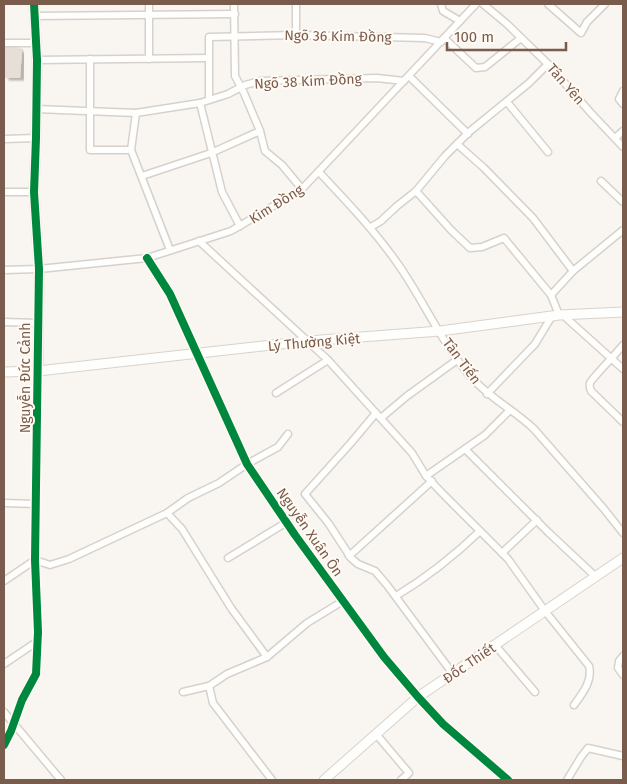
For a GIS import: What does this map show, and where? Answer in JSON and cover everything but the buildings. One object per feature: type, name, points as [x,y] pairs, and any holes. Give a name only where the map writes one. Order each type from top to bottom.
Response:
[{"type":"street","name":"Nguyễn Đức Cảnh","points":[[4,745],[22,700],[36,674],[38,641],[36,504],[38,269],[34,192],[37,60],[34,4]]},
{"type":"street","points":[[148,4],[149,59]]},
{"type":"street","points":[[234,4],[235,76],[260,131],[265,151],[282,165],[302,189]]},
{"type":"street","points":[[296,4],[296,35]]},
{"type":"street","points":[[441,4],[443,11],[460,21]]},
{"type":"street","name":"Kim Đồng","points":[[4,270],[38,269],[147,258],[231,231],[240,226],[302,189],[476,4]]},
{"type":"street","name":"Tân Yên","points":[[483,4],[548,64],[623,147]]},
{"type":"street","points":[[548,4],[581,33],[587,22],[605,4]]},
{"type":"street","points":[[34,16],[234,14]]},
{"type":"street","name":"Ngõ 36 Kim Đồng","points":[[208,58],[209,37],[296,35],[442,40]]},
{"type":"street","points":[[442,40],[476,68],[480,69],[521,38]]},
{"type":"street","points":[[4,43],[35,43]]},
{"type":"street","points":[[37,60],[208,58],[209,99]]},
{"type":"street","points":[[90,60],[90,150],[131,150]]},
{"type":"street","points":[[371,227],[381,221],[416,191],[444,156],[548,64]]},
{"type":"street","points":[[407,78],[468,134]]},
{"type":"street","name":"Ngõ 38 Kim Đồng","points":[[36,108],[136,114],[200,103],[260,81],[407,78]]},
{"type":"street","points":[[623,92],[619,98],[623,104]]},
{"type":"street","points":[[507,102],[548,152]]},
{"type":"street","points":[[200,103],[222,192],[240,226]]},
{"type":"street","points":[[136,114],[131,150],[170,250]]},
{"type":"street","points":[[142,176],[212,153],[260,131]]},
{"type":"street","points":[[615,138],[623,131]]},
{"type":"street","points":[[4,139],[36,138]]},
{"type":"street","points":[[457,144],[484,168],[533,218],[574,272]]},
{"type":"street","name":"Tân Tiến","points":[[319,172],[371,227],[400,268],[457,360],[487,394],[524,419],[534,429],[623,533]]},
{"type":"street","points":[[600,181],[623,202]]},
{"type":"street","points":[[416,191],[445,225],[470,248],[482,247],[504,238],[551,295],[559,316],[623,369]]},
{"type":"street","points":[[4,192],[34,192]]},
{"type":"street","points":[[551,295],[574,272],[623,230]]},
{"type":"street","points":[[199,241],[328,360],[412,453],[426,476],[508,559],[545,611],[589,666],[590,673],[584,691],[574,705]]},
{"type":"street","name":"Nguyễn Xuân Ôn","points":[[147,258],[170,294],[247,464],[287,522],[384,657],[418,697],[443,724],[508,780]]},
{"type":"street","name":"Lý Thường Kiệt","points":[[4,372],[197,354],[308,341],[440,331],[559,316],[623,312]]},
{"type":"street","points":[[487,394],[559,316]]},
{"type":"street","points":[[4,322],[38,323]]},
{"type":"street","points":[[623,345],[591,381],[590,389],[623,422]]},
{"type":"street","points":[[276,393],[328,360]]},
{"type":"street","points":[[453,674],[396,596],[375,571],[358,564],[350,556],[329,524],[305,494],[378,416],[457,360]]},
{"type":"street","points":[[426,476],[485,435],[510,410]]},
{"type":"street","points":[[4,581],[36,560],[50,565],[69,559],[167,513],[188,498],[220,483],[247,464],[278,447],[288,434]]},
{"type":"street","points":[[465,448],[596,577]]},
{"type":"street","points":[[350,556],[432,481]]},
{"type":"street","points":[[4,504],[36,504]]},
{"type":"street","points":[[167,513],[182,529],[231,608],[266,657]]},
{"type":"street","points":[[502,553],[536,520]]},
{"type":"street","points":[[228,558],[287,522]]},
{"type":"street","points":[[396,596],[420,582],[456,554],[480,531]]},
{"type":"street","name":"Đốc Thiết","points":[[324,780],[418,697],[623,558]]},
{"type":"street","points":[[183,692],[209,686],[227,674],[266,657],[307,623],[343,601]]},
{"type":"street","points":[[4,664],[38,641]]},
{"type":"street","points":[[495,645],[535,692]]},
{"type":"street","points":[[623,656],[619,661],[618,668],[623,675]]},
{"type":"street","points":[[209,686],[213,703],[272,780]]},
{"type":"street","points":[[4,712],[61,780]]},
{"type":"street","points":[[376,734],[409,773],[401,780]]},
{"type":"street","points":[[567,780],[588,748],[623,756]]},
{"type":"cycle path","points":[[4,745],[22,700],[36,674],[38,632],[35,560],[39,269],[34,192],[37,60],[34,4]]},
{"type":"cycle path","points":[[147,258],[170,294],[247,464],[295,535],[384,657],[418,697],[443,724],[508,780]]}]
